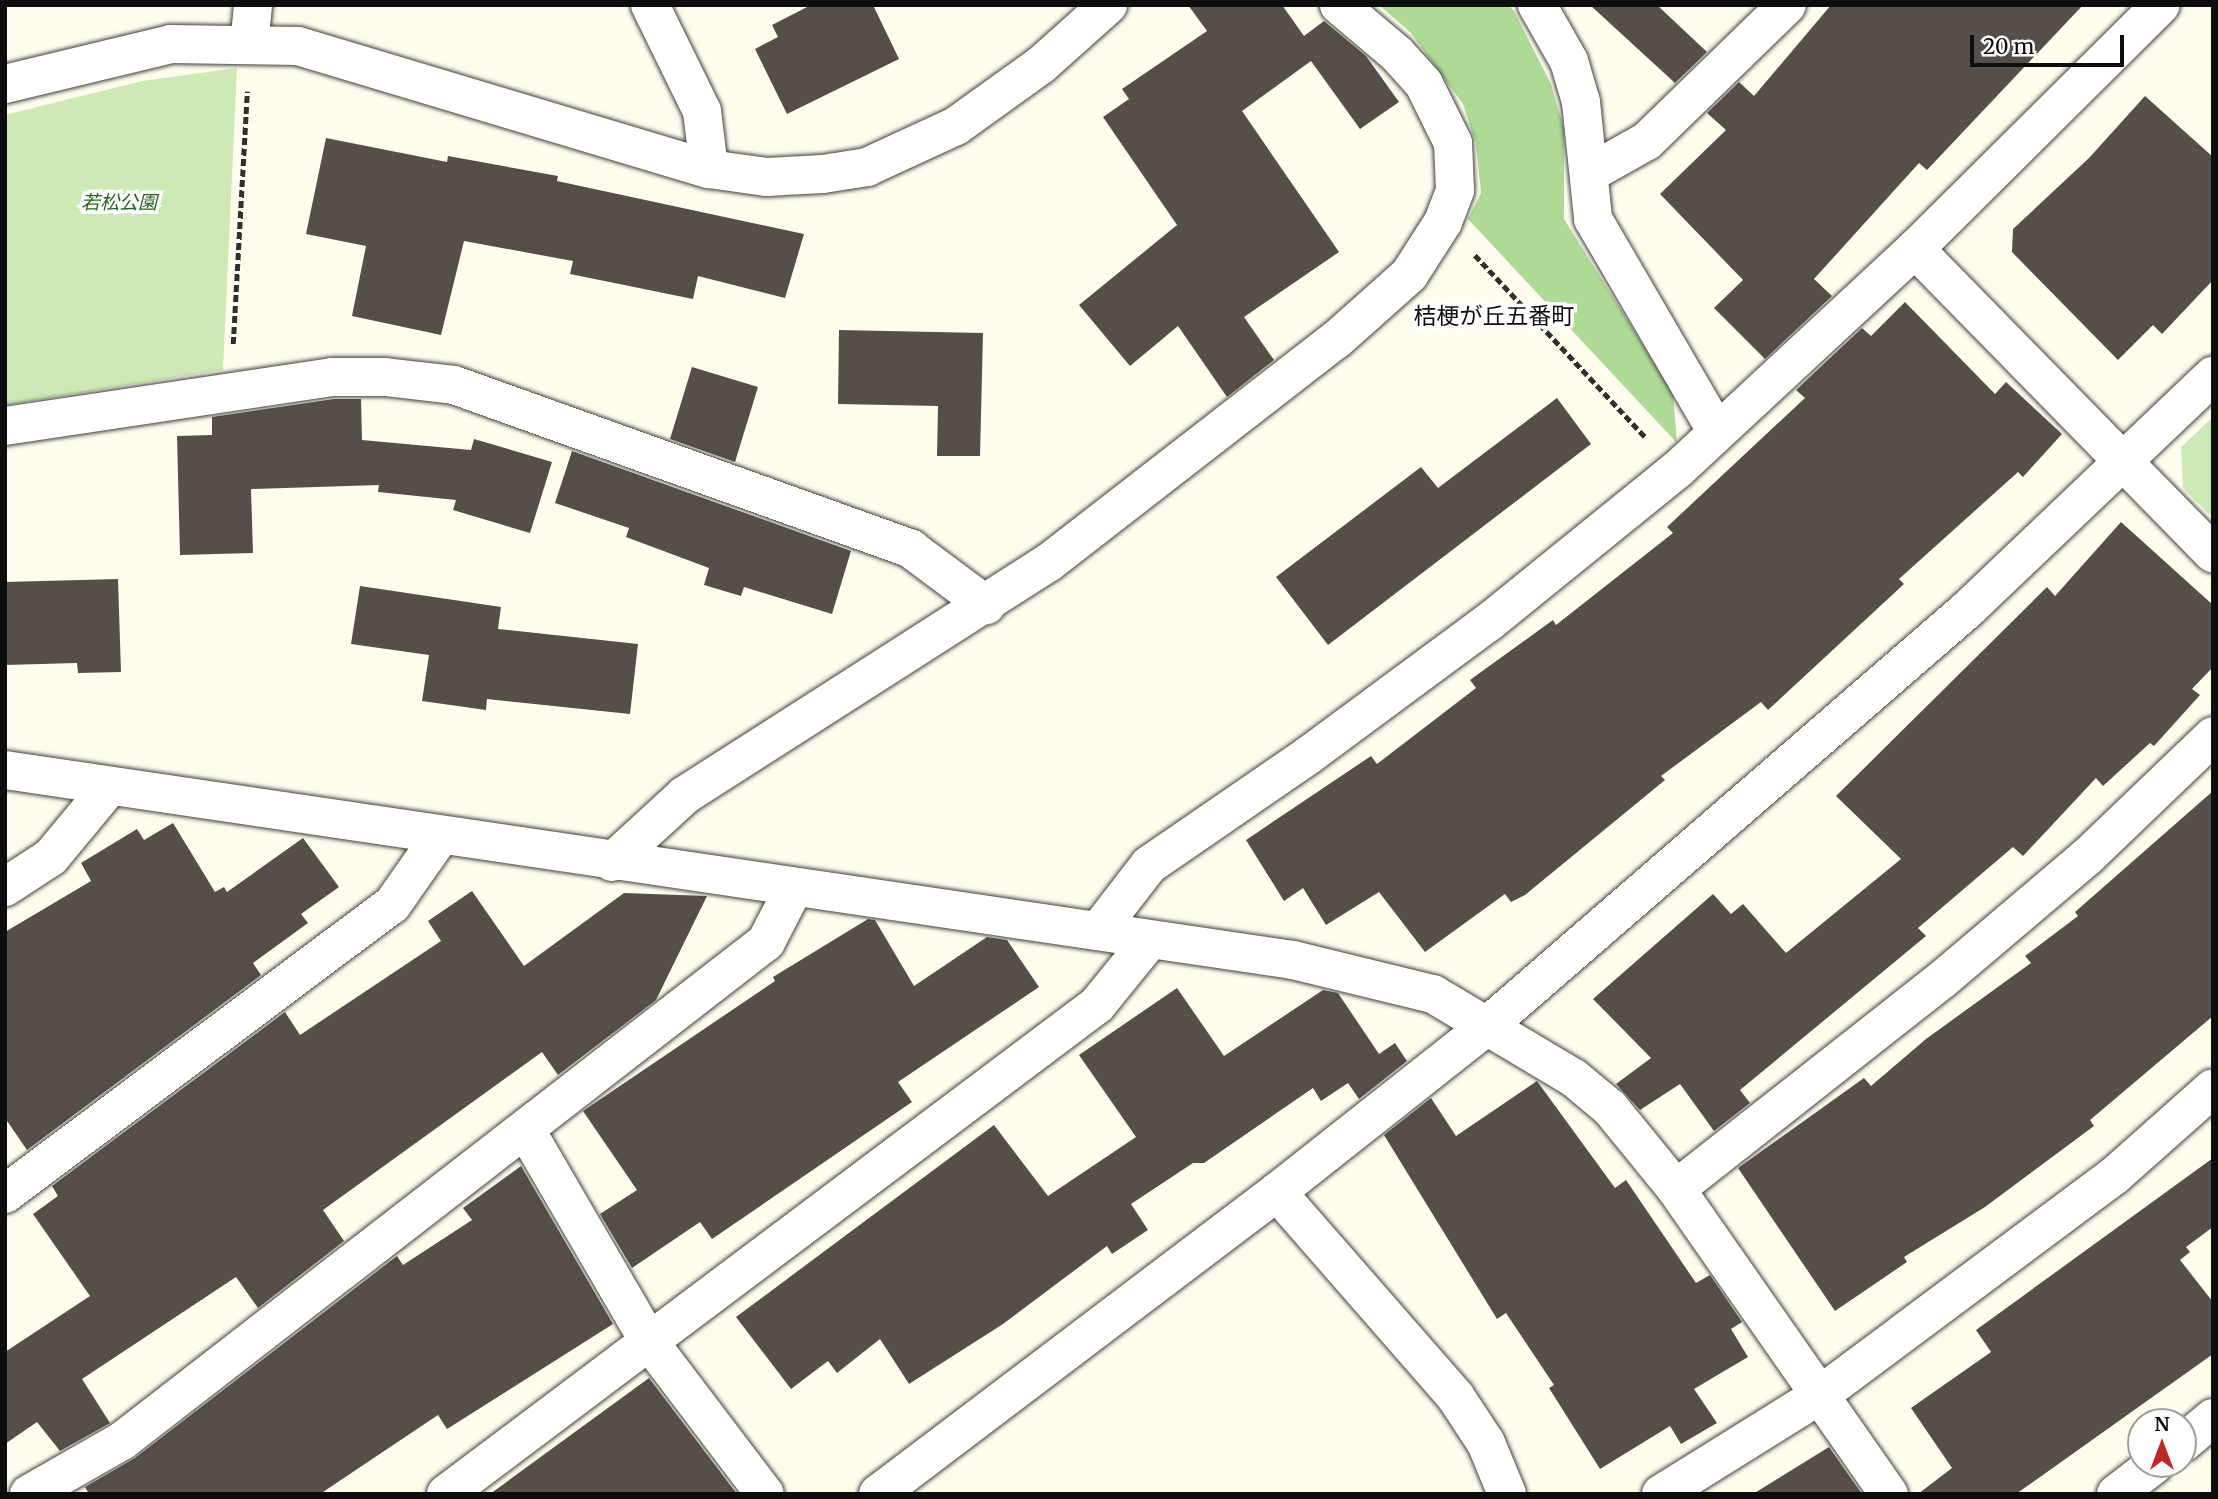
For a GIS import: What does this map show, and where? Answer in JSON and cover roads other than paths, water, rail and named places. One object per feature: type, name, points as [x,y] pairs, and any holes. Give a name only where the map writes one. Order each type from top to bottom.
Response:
[{"type":"street","points":[[249,44],[253,5]]},
{"type":"street","points":[[650,5],[702,111],[709,169]]},
{"type":"street","points":[[5,84],[171,44],[298,46],[709,169],[767,177],[823,174],[867,167],[909,150],[996,99],[1108,5]]},
{"type":"street","points":[[612,862],[685,795],[986,606],[1048,564],[1336,340],[1409,275],[1443,222],[1455,190],[1457,161],[1439,108],[1397,54],[1339,5]]},
{"type":"street","points":[[1536,5],[1569,61],[1581,102],[1593,219],[1717,432]]},
{"type":"street","points":[[1590,173],[1647,141],[1787,5]]},
{"type":"street","points":[[1098,931],[1149,865],[1309,755],[1479,630],[1677,470],[1915,249],[2161,5]]},
{"type":"street","points":[[1915,249],[2213,553]]},
{"type":"street","points":[[878,1494],[1277,1192],[1487,1026],[1969,608],[2125,463],[2213,376]]},
{"type":"street","points":[[5,426],[332,377],[385,377],[454,385],[911,549],[986,606]]},
{"type":"street","points":[[1676,1189],[1943,979],[2088,856],[2213,736]]},
{"type":"street","points":[[5,770],[612,862],[1098,931],[1371,976],[1433,994],[1574,1078],[1610,1108],[1676,1189],[1889,1494]]},
{"type":"street","points":[[5,887],[51,857],[110,786]]},
{"type":"street","points":[[5,1194],[392,905],[441,835]]},
{"type":"street","points":[[29,1494],[122,1441],[527,1132],[766,942],[794,888]]},
{"type":"street","points":[[446,1494],[1097,1005],[1149,940]]},
{"type":"street","points":[[1661,1494],[1820,1395],[2114,1176],[2213,1088]]},
{"type":"street","points":[[527,1132],[648,1340],[765,1494]]},
{"type":"street","points":[[1277,1192],[1455,1395],[1486,1443],[1507,1494]]},
{"type":"street","points":[[2197,1431],[2213,1418]]},
{"type":"street","points":[[2116,1494],[2137,1478]]},
{"type":"district","name":"桔梗が丘五番町","points":[[1494,316]]},
{"type":"park label","name":"若松公園","points":[[119,203]]}]
